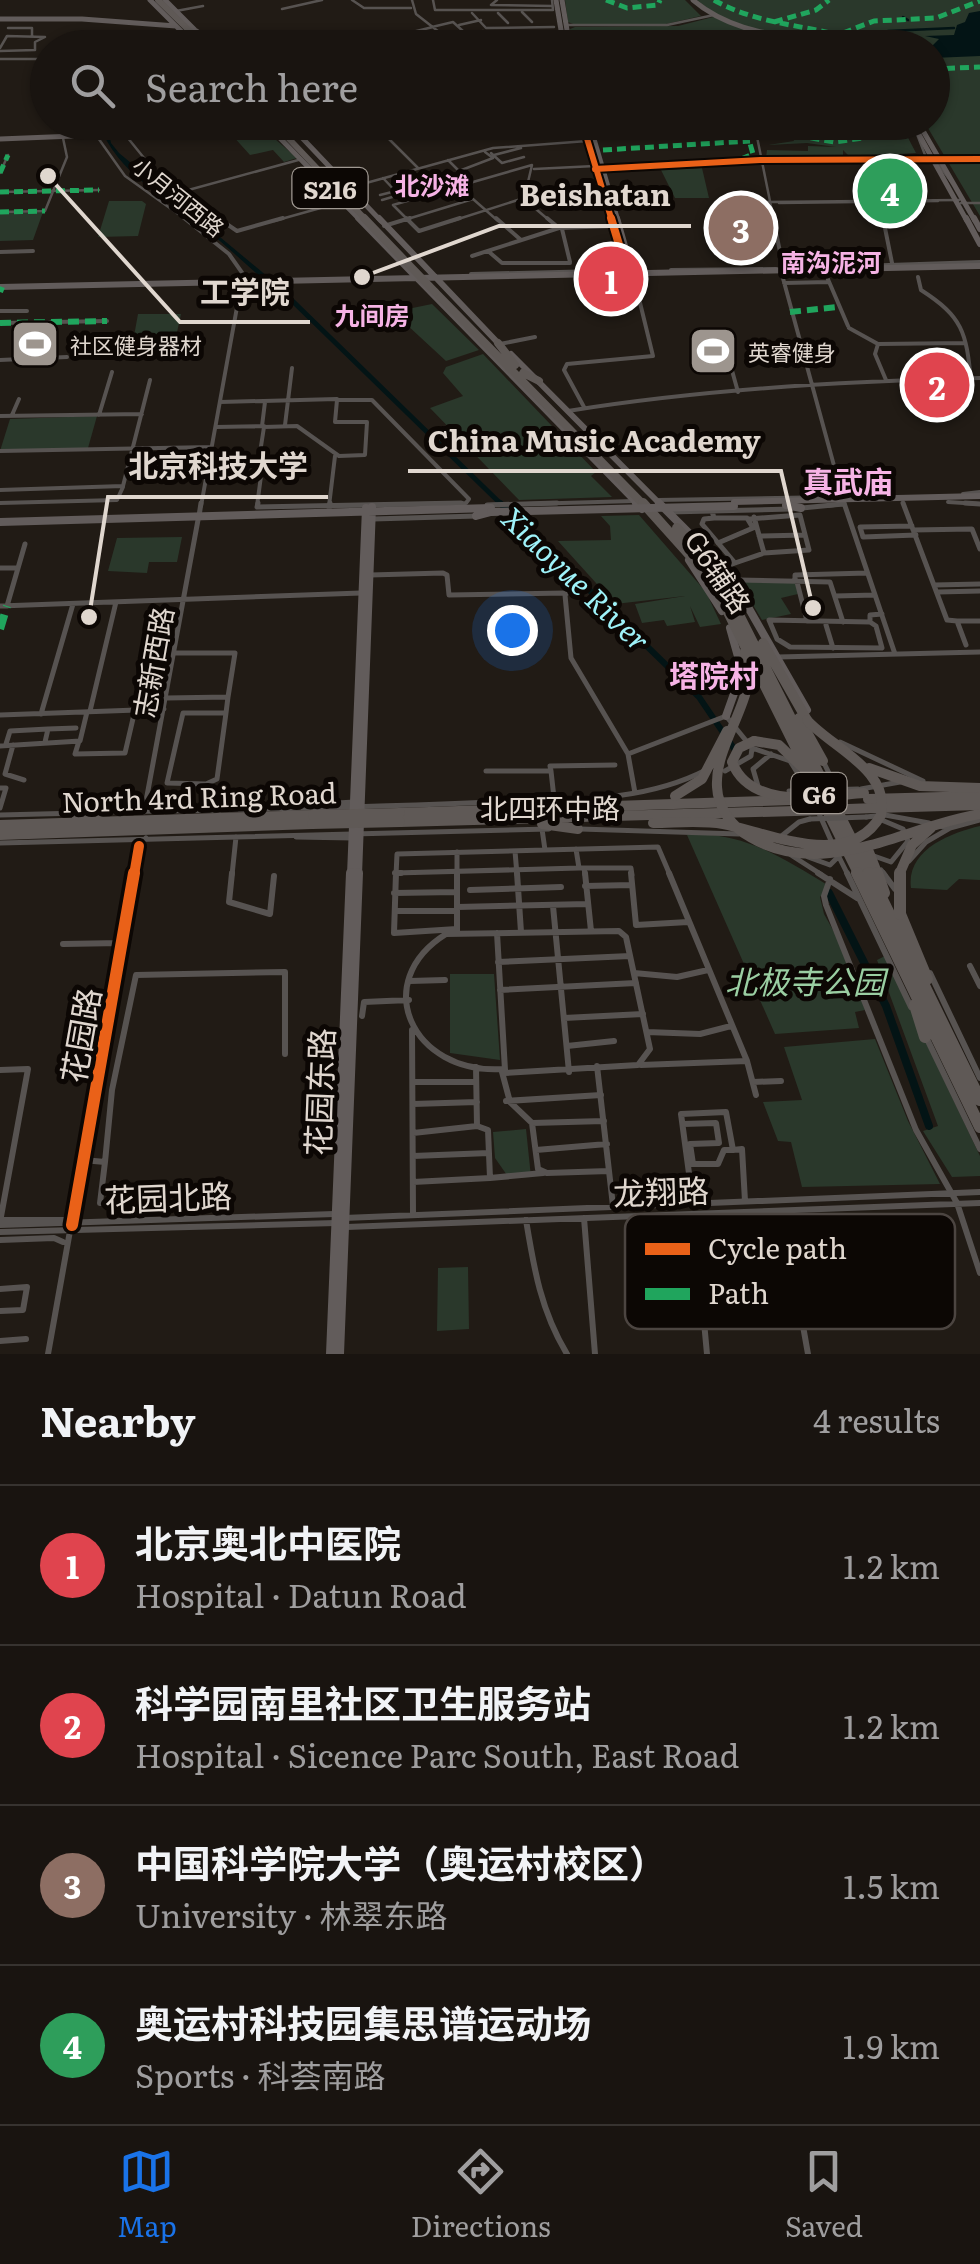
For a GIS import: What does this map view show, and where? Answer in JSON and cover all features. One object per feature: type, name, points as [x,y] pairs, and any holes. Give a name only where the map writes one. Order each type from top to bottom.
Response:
[{"type":"highway","points":[[157,0],[182,30]]},
{"type":"highway","points":[[157,0],[182,30]]},
{"type":"highway","name":"G6","points":[[294,140],[412,269],[438,282],[687,548],[726,595],[785,704],[905,950],[976,1075],[980,1100]]},
{"type":"highway","name":"G6","points":[[295,140],[412,269]]},
{"type":"highway","points":[[305,149],[316,154]]},
{"type":"highway","points":[[335,192],[344,191]]},
{"type":"highway","points":[[355,208],[361,221]]},
{"type":"highway","points":[[499,344],[517,369]]},
{"type":"highway","points":[[491,355],[539,381]]},
{"type":"highway","name":"G6","points":[[517,369],[720,572],[733,616],[980,1127]]},
{"type":"highway","points":[[599,458],[608,476]]},
{"type":"highway","points":[[698,541],[720,572]]},
{"type":"highway","points":[[506,819],[540,824],[719,823],[803,843],[858,836],[876,823],[883,801],[875,780],[807,720],[744,611],[690,562]]},
{"type":"highway","points":[[733,616],[747,658],[748,681],[716,782],[727,816],[759,844],[803,855],[836,853],[887,841],[946,819],[980,816]]},
{"type":"highway","points":[[522,808],[675,796],[694,786],[707,773],[748,681]]},
{"type":"highway","points":[[785,704],[804,726],[823,761]]},
{"type":"highway","points":[[816,786],[786,750],[771,742],[739,748],[732,762],[737,778],[751,789],[779,795],[868,802],[980,796]]},
{"type":"highway","points":[[842,754],[906,783],[980,786]]},
{"type":"highway","points":[[733,814],[792,801]]},
{"type":"highway","points":[[397,814],[792,801],[980,805]]},
{"type":"highway","points":[[0,835],[56,828],[100,812]]},
{"type":"highway","points":[[397,814],[506,819],[578,829]]},
{"type":"highway","name":"North 4rd Ring Road","points":[[0,826],[56,828],[397,814]]},
{"type":"highway","points":[[540,824],[733,814],[810,820]]},
{"type":"highway","points":[[976,1075],[900,914],[898,872],[913,842],[944,822],[980,816]]},
{"type":"highway","points":[[56,828],[96,839]]},
{"type":"highway","points":[[868,852],[905,950]]},
{"type":"highway","points":[[864,905],[881,924]]},
{"type":"highway","points":[[904,971],[925,1036]]},
{"type":"main road","points":[[157,0],[176,11],[195,30]]},
{"type":"main road","points":[[157,0],[179,30]]},
{"type":"main road","points":[[691,0],[712,16],[747,30]]},
{"type":"main road","points":[[556,2],[566,30]]},
{"type":"main road","points":[[556,2],[563,30]]},
{"type":"main road","points":[[0,20],[48,19]]},
{"type":"main road","points":[[0,20],[66,19],[176,26]]},
{"type":"main road","points":[[0,138],[30,134]]},
{"type":"main road","points":[[0,138],[30,137]]},
{"type":"main road","name":"S216","points":[[281,140],[335,192]]},
{"type":"main road","name":"G6辅路","points":[[298,140],[316,154],[361,221],[412,269],[438,282],[698,541]]},
{"type":"main road","points":[[591,140],[613,226],[630,270]]},
{"type":"main road","points":[[924,140],[980,244]]},
{"type":"main road","points":[[587,141],[630,270]]},
{"type":"main road","points":[[936,161],[980,229]]},
{"type":"main road","name":"G6辅路","points":[[344,191],[384,226],[423,288],[634,500],[690,562],[720,607],[740,654],[741,684],[726,716]]},
{"type":"main road","points":[[0,287],[282,280],[412,269],[438,282],[630,270],[979,264]]},
{"type":"main road","points":[[423,288],[471,274],[781,269]]},
{"type":"main road","points":[[779,497],[799,504]]},
{"type":"main road","points":[[199,518],[329,510],[369,514],[980,498]]},
{"type":"main road","points":[[734,504],[786,510],[842,502],[947,499]]},
{"type":"main road","points":[[786,510],[799,504]]},
{"type":"main road","points":[[436,510],[449,506]]},
{"type":"main road","points":[[479,506],[491,509]]},
{"type":"main road","points":[[0,523],[491,509]]},
{"type":"main road","points":[[476,516],[491,509]]},
{"type":"main road","points":[[357,806],[370,575],[369,514]]},
{"type":"main road","points":[[357,806],[369,514]]},
{"type":"main road","name":"G6辅路","points":[[720,572],[824,734],[823,761]]},
{"type":"main road","name":"花园东路","points":[[339,1354],[357,806]]},
{"type":"main road","name":"花园东路","points":[[331,1354],[341,1220]]},
{"type":"street","points":[[282,9],[322,0]]},
{"type":"street","points":[[352,0],[364,8],[430,10],[432,0]]},
{"type":"street","points":[[412,0],[413,9],[436,30]]},
{"type":"street","points":[[432,0],[435,10],[553,10],[556,2],[491,5],[497,0]]},
{"type":"street","points":[[176,11],[203,6]]},
{"type":"street","points":[[522,12],[532,22]]},
{"type":"street","points":[[472,13],[486,28],[554,27]]},
{"type":"street","points":[[498,13],[508,22]]},
{"type":"street","points":[[566,26],[667,25],[712,16]]},
{"type":"street","points":[[0,41],[11,20]]},
{"type":"street","points":[[457,26],[481,20]]},
{"type":"street","points":[[420,30],[453,22],[462,30]]},
{"type":"street","points":[[8,28],[32,30]]},
{"type":"street","points":[[30,36],[7,36],[0,49],[30,50]]},
{"type":"street","points":[[0,59],[30,59]]},
{"type":"street","points":[[0,212],[45,212],[67,157],[62,140]]},
{"type":"street","name":"小月河西路","points":[[100,140],[101,148],[144,192],[203,233],[241,269],[242,280]]},
{"type":"street","points":[[126,140],[181,192],[237,232],[383,178],[485,150],[587,141]]},
{"type":"street","points":[[390,140],[418,168]]},
{"type":"street","points":[[757,140],[781,269],[810,385],[842,502],[896,654]]},
{"type":"street","points":[[494,155],[521,148]]},
{"type":"street","points":[[448,160],[459,171],[493,158],[485,150]]},
{"type":"street","points":[[485,150],[502,163],[524,157]]},
{"type":"street","points":[[0,174],[8,155]]},
{"type":"street","points":[[181,192],[302,159]]},
{"type":"street","points":[[761,161],[980,160]]},
{"type":"street","points":[[524,198],[419,231],[394,205],[532,165],[534,169],[599,171],[761,161],[936,161]]},
{"type":"street","points":[[896,162],[918,161]]},
{"type":"street","points":[[936,161],[956,187]]},
{"type":"street","points":[[863,162],[879,201],[892,263]]},
{"type":"street","points":[[524,198],[534,169]]},
{"type":"street","points":[[381,198],[396,191],[383,178]]},
{"type":"street","points":[[0,192],[99,190]]},
{"type":"street","points":[[384,226],[472,198],[521,240]]},
{"type":"street","points":[[524,198],[560,228],[573,272]]},
{"type":"street","points":[[709,210],[788,203],[980,203]]},
{"type":"street","points":[[472,256],[560,228],[613,226]]},
{"type":"street","points":[[0,252],[33,251]]},
{"type":"street","points":[[488,251],[502,264],[570,263]]},
{"type":"street","points":[[828,269],[892,263],[979,264]]},
{"type":"street","points":[[828,269],[916,273],[979,264]]},
{"type":"street","points":[[781,269],[810,385]]},
{"type":"street","points":[[828,269],[829,282],[849,327],[878,344],[966,343]]},
{"type":"street","points":[[585,409],[564,370],[567,364],[653,356],[630,270]]},
{"type":"street","points":[[529,272],[600,272]]},
{"type":"street","points":[[916,273],[921,290],[958,315],[971,379]]},
{"type":"street","name":"志新西路","points":[[144,812],[242,280]]},
{"type":"street","points":[[785,283],[829,282]]},
{"type":"street","points":[[0,311],[27,311]]},
{"type":"street","points":[[0,323],[107,321]]},
{"type":"street","points":[[720,331],[738,393]]},
{"type":"street","points":[[499,344],[535,337]]},
{"type":"street","points":[[878,344],[875,354],[886,381]]},
{"type":"street","points":[[0,360],[67,357]]},
{"type":"street","points":[[285,425],[292,368]]},
{"type":"street","points":[[100,414],[112,372]]},
{"type":"street","points":[[570,412],[652,399],[810,385],[980,379]]},
{"type":"street","points":[[0,503],[118,500],[150,380]]},
{"type":"street","points":[[11,416],[19,399]]},
{"type":"street","points":[[216,427],[294,426],[338,456],[365,456],[367,422],[336,422],[337,400],[372,400]]},
{"type":"street","points":[[220,402],[372,400],[468,499],[329,510],[257,508],[261,476],[257,472],[264,427],[294,426],[336,456],[329,510]]},
{"type":"street","points":[[258,464],[265,402]]},
{"type":"street","points":[[0,416],[142,414]]},
{"type":"street","points":[[0,451],[212,447]]},
{"type":"street","points":[[0,490],[124,486]]},
{"type":"street","points":[[657,500],[829,496],[842,502]]},
{"type":"street","points":[[692,499],[694,511]]},
{"type":"street","points":[[491,509],[515,504],[634,500]]},
{"type":"street","points":[[613,501],[615,512]]},
{"type":"street","points":[[903,502],[947,620],[980,621]]},
{"type":"street","points":[[369,514],[479,506]]},
{"type":"street","points":[[720,572],[764,553],[807,551],[800,516],[786,510],[752,510],[713,514],[702,522],[735,563]]},
{"type":"street","points":[[752,510],[764,553]]},
{"type":"street","points":[[670,512],[752,518],[786,510]]},
{"type":"street","points":[[369,514],[644,512]]},
{"type":"street","points":[[914,530],[863,536],[860,527],[972,529],[980,549]]},
{"type":"street","points":[[718,543],[757,531],[805,534]]},
{"type":"street","points":[[25,544],[3,606],[364,593]]},
{"type":"street","points":[[0,568],[18,568]]},
{"type":"street","points":[[807,621],[795,574],[867,573]]},
{"type":"street","points":[[370,575],[447,575],[449,595],[566,593],[573,587]]},
{"type":"street","points":[[738,580],[830,582],[843,622]]},
{"type":"street","points":[[936,588],[980,587]]},
{"type":"street","points":[[566,593],[572,658],[628,754],[635,795]]},
{"type":"street","points":[[835,596],[875,595]]},
{"type":"street","points":[[116,602],[75,754],[125,753],[135,710]]},
{"type":"street","points":[[41,714],[73,604]]},
{"type":"street","points":[[870,622],[870,614],[882,614]]},
{"type":"street","points":[[807,621],[870,622],[876,626],[882,648],[790,647],[777,639],[768,623],[807,621]]},
{"type":"street","points":[[957,622],[966,645]]},
{"type":"street","points":[[826,624],[835,656]]},
{"type":"street","points":[[778,658],[980,652]]},
{"type":"street","points":[[174,653],[235,653],[217,779],[206,784],[167,783],[183,712],[226,714]]},
{"type":"street","points":[[166,698],[228,698]]},
{"type":"street","points":[[0,715],[164,709]]},
{"type":"street","points":[[0,812],[6,745],[14,714]]},
{"type":"street","points":[[628,754],[726,716],[753,744],[790,760],[800,773],[980,1149]]},
{"type":"street","points":[[10,731],[76,728]]},
{"type":"street","points":[[45,742],[48,730]]},
{"type":"street","points":[[824,734],[923,781],[980,786]]},
{"type":"street","points":[[6,745],[80,741]]},
{"type":"street","points":[[725,771],[751,756],[753,744]]},
{"type":"street","points":[[826,748],[840,747],[875,764],[882,780],[868,802]]},
{"type":"street","points":[[758,786],[752,773],[755,766],[766,755],[777,754]]},
{"type":"street","points":[[823,761],[868,852],[902,898],[924,960],[976,1075]]},
{"type":"street","points":[[554,798],[550,766],[616,764]]},
{"type":"street","points":[[486,771],[551,771]]},
{"type":"street","points":[[725,771],[792,801],[868,802],[902,817],[950,828]]},
{"type":"street","name":"北四环中路","points":[[0,812],[357,806],[397,814],[554,798],[635,795],[681,784],[697,772],[725,771]]},
{"type":"street","points":[[5,774],[24,780]]},
{"type":"street","points":[[767,841],[776,840],[810,820],[923,781]]},
{"type":"street","points":[[868,802],[896,824],[908,842],[892,862],[878,860],[868,852]]},
{"type":"street","name":"北四环中路","points":[[286,808],[357,806]]},
{"type":"street","points":[[329,833],[330,809]]},
{"type":"street","points":[[390,832],[397,814]]},
{"type":"street","points":[[902,898],[909,861],[926,842],[980,816]]},
{"type":"street","points":[[540,824],[546,850]]},
{"type":"street","name":"北四环中路","points":[[0,843],[355,834],[540,824],[578,829],[716,830],[767,841],[864,905]]},
{"type":"street","points":[[792,828],[793,847],[816,862],[830,866],[839,856]]},
{"type":"street","name":"北四环中路","points":[[283,836],[355,834]]},
{"type":"street","points":[[236,837],[229,902],[270,914],[274,876]]},
{"type":"street","points":[[132,838],[139,846],[146,838]]},
{"type":"street","name":"花园路","points":[[48,1354],[139,846]]},
{"type":"street","points":[[688,922],[636,925],[623,934],[394,933],[396,854],[658,847],[747,1061],[756,1095]]},
{"type":"street","points":[[576,850],[591,931]]},
{"type":"street","points":[[515,851],[521,932]]},
{"type":"street","points":[[457,852],[457,932]]},
{"type":"street","points":[[395,874],[630,868],[636,925]]},
{"type":"street","points":[[830,879],[824,896],[826,905],[916,1130],[952,1193],[980,1273]]},
{"type":"street","points":[[584,886],[633,885]]},
{"type":"street","points":[[470,890],[561,887]]},
{"type":"street","points":[[394,893],[457,892]]},
{"type":"street","points":[[396,912],[588,904]]},
{"type":"street","points":[[553,906],[569,1072]]},
{"type":"street","points":[[413,1215],[410,981],[418,958],[430,942],[457,932]]},
{"type":"street","points":[[496,933],[506,1101],[519,1116],[532,1123],[604,1121]]},
{"type":"street","points":[[623,934],[650,1049],[638,1065]]},
{"type":"street","points":[[63,944],[122,943]]},
{"type":"street","points":[[498,962],[630,956]]},
{"type":"street","points":[[970,966],[980,986]]},
{"type":"street","points":[[634,972],[677,977],[708,970]]},
{"type":"street","points":[[129,1203],[100,1203],[112,1090],[132,978],[285,972],[285,1054]]},
{"type":"street","points":[[410,981],[445,980]]},
{"type":"street","points":[[500,990],[636,983]]},
{"type":"street","points":[[362,1016],[364,1002],[408,1000]]},
{"type":"street","points":[[564,1018],[643,1014]]},
{"type":"street","points":[[647,1032],[700,1034],[731,1026]]},
{"type":"street","points":[[412,1027],[426,1046],[444,1059],[503,1071],[569,1072],[597,1066],[747,1061]]},
{"type":"street","points":[[567,1046],[614,1042]]},
{"type":"street","points":[[597,1066],[613,1206]]},
{"type":"street","points":[[476,1067],[477,1126]]},
{"type":"street","points":[[0,1070],[28,1069],[0,1227]]},
{"type":"street","points":[[752,1082],[781,1081]]},
{"type":"street","points":[[412,1082],[476,1082]]},
{"type":"street","points":[[506,1101],[601,1095]]},
{"type":"street","points":[[412,1104],[476,1102]]},
{"type":"street","points":[[694,1203],[681,1114],[726,1112],[731,1148]]},
{"type":"street","points":[[532,1123],[538,1170],[547,1173]]},
{"type":"street","points":[[683,1124],[716,1123],[719,1143],[690,1144],[694,1164],[718,1164],[724,1150],[742,1149],[745,1201]]},
{"type":"street","points":[[413,1132],[477,1126],[488,1130],[490,1178]]},
{"type":"street","points":[[536,1150],[607,1144]]},
{"type":"street","points":[[413,1156],[489,1153]]},
{"type":"street","points":[[82,1160],[105,1162]]},
{"type":"street","points":[[413,1182],[609,1171]]},
{"type":"street","name":"龙翔路","points":[[341,1220],[980,1192]]},
{"type":"street","name":"龙翔路","points":[[694,1214],[980,1203]]},
{"type":"street","name":"龙翔路","points":[[341,1220],[625,1217]]},
{"type":"street","points":[[584,1218],[595,1354]]},
{"type":"street","name":"花园北路","points":[[0,1227],[341,1220]]},
{"type":"street","points":[[526,1220],[536,1283],[547,1321],[567,1354]]},
{"type":"street","points":[[0,1227],[70,1226]]},
{"type":"street","points":[[0,1227],[62,1242]]},
{"type":"street","points":[[0,1289],[28,1287],[23,1310],[0,1311]]},
{"type":"street","points":[[706,1329],[708,1354]]},
{"type":"street","points":[[804,1329],[808,1354]]},
{"type":"street","points":[[0,1341],[26,1339]]},
{"type":"green space","points":[[565,0],[685,0],[701,16],[666,24],[573,24],[568,22]]},
{"type":"green space","points":[[697,0],[980,0],[980,216],[935,140],[950,140],[950,30],[570,29],[678,26],[717,16]]},
{"type":"green space","points":[[236,140],[276,140],[297,158],[284,162],[273,150],[250,155]]},
{"type":"green space","points":[[909,140],[916,153],[850,157],[843,150],[843,157],[766,158],[767,150],[836,147],[807,143],[768,145],[794,141]]},
{"type":"green space","points":[[702,168],[709,198],[675,198],[661,170]]},
{"type":"green space","points":[[109,201],[146,204],[138,236],[98,237]]},
{"type":"green space","points":[[43,212],[33,240],[0,241],[0,213]]},
{"type":"green space","points":[[432,304],[479,350],[446,361],[393,312]]},
{"type":"green space","points":[[138,314],[181,314],[174,346],[144,346],[147,336],[143,335],[140,346],[132,347]]},
{"type":"green space","points":[[483,354],[596,472],[591,476],[612,497],[519,500],[430,408],[463,396],[443,373],[446,367]]},
{"type":"green space","points":[[97,416],[88,448],[0,451],[10,419]]},
{"type":"green space","points":[[639,515],[706,592],[721,624],[700,627],[690,606],[695,622],[667,626],[664,620],[642,623],[635,604],[685,596],[615,604],[558,541],[611,540],[610,526],[601,516]]},
{"type":"green space","points":[[182,537],[177,562],[149,562],[147,573],[108,571],[117,538]]},
{"type":"green space","points":[[738,580],[795,582],[798,594],[781,598],[791,614],[762,620]]},
{"type":"green space","points":[[980,826],[980,880],[959,879],[947,890],[911,888],[915,863],[932,845]]},
{"type":"green space","name":"北极寺公园","points":[[687,835],[744,842],[829,886],[820,897],[865,1010],[855,1012],[859,1028],[775,1034]]},
{"type":"green space","points":[[885,956],[980,1156],[980,1176],[952,1177],[923,1131],[938,1126],[877,960]]},
{"type":"green space","points":[[450,974],[494,974],[500,1060],[450,1053]]},
{"type":"green space","points":[[875,1039],[908,1121],[940,1184],[802,1187],[791,1142],[778,1141],[763,1102],[802,1100],[784,1047]]},
{"type":"green space","points":[[526,1129],[531,1177],[509,1178],[495,1158],[493,1132]]},
{"type":"green space","points":[[468,1267],[469,1329],[437,1331],[438,1268]]},
{"type":"shaded area","points":[[980,11],[980,56],[950,57],[950,35],[969,13]]},
{"type":"shaded area","points":[[107,141],[280,287],[273,288],[208,231],[145,184]]},
{"type":"waterway","points":[[903,17],[908,20]]},
{"type":"waterway","points":[[910,30],[954,28]]},
{"type":"waterway","name":"Xiaoyue River","points":[[273,282],[503,506]]},
{"type":"waterway","name":"Xiaoyue River","points":[[500,503],[699,697],[737,753]]},
{"type":"waterway","name":"Xiaoyue River","points":[[829,893],[886,1006],[929,1126]]},
{"type":"marked path","points":[[606,0],[627,8],[658,5],[660,0]]},
{"type":"marked path","points":[[714,0],[750,17],[820,30]]},
{"type":"marked path","points":[[774,22],[816,10],[829,0]]},
{"type":"marked path","points":[[848,30],[874,21],[936,18],[980,1]]},
{"type":"marked path","points":[[950,68],[980,67]]},
{"type":"marked path","points":[[741,159],[753,154],[749,140]]},
{"type":"marked path","points":[[823,140],[848,140]]},
{"type":"marked path","points":[[603,150],[750,141]]},
{"type":"marked path","points":[[0,173],[8,155]]},
{"type":"marked path","points":[[0,192],[99,190]]},
{"type":"marked path","points":[[0,212],[45,211]]},
{"type":"marked path","points":[[0,292],[2,287]]},
{"type":"marked path","points":[[790,312],[838,307]]},
{"type":"marked path","points":[[0,323],[107,321]]},
{"type":"marked path","points":[[0,629],[7,606]]},
{"type":"cycle path","points":[[587,140],[627,271]]},
{"type":"cycle path","points":[[595,169],[760,160],[980,159]]},
{"type":"cycle path","points":[[72,1225],[139,846]]},
{"type":"place","name":"工学院","points":[[48,176]]},
{"type":"place","name":"奥运村科技园集思谱运动场","points":[[890,191]]},
{"type":"place","name":"中国科学院大学（奥运村校区）","points":[[741,228]]},
{"type":"place","name":"Beishatan","points":[[362,277]]},
{"type":"place","name":"北京奥北中医院","points":[[611,279]]},
{"type":"place","name":"社区健身器材","points":[[35,344]]},
{"type":"place","name":"英睿健身","points":[[713,351]]},
{"type":"place","name":"科学园南里社区卫生服务站","points":[[937,385]]},
{"type":"place","name":"China Music Academy","points":[[813,608]]},
{"type":"place","name":"北京科技大学","points":[[89,617]]},
{"type":"district","name":"北沙滩","points":[[432,184]]},
{"type":"district","name":"南沟泥河","points":[[831,261]]},
{"type":"district","name":"九间房","points":[[372,314]]},
{"type":"district","name":"真武庙","points":[[848,480]]},
{"type":"district","name":"塔院村","points":[[714,674]]}]
